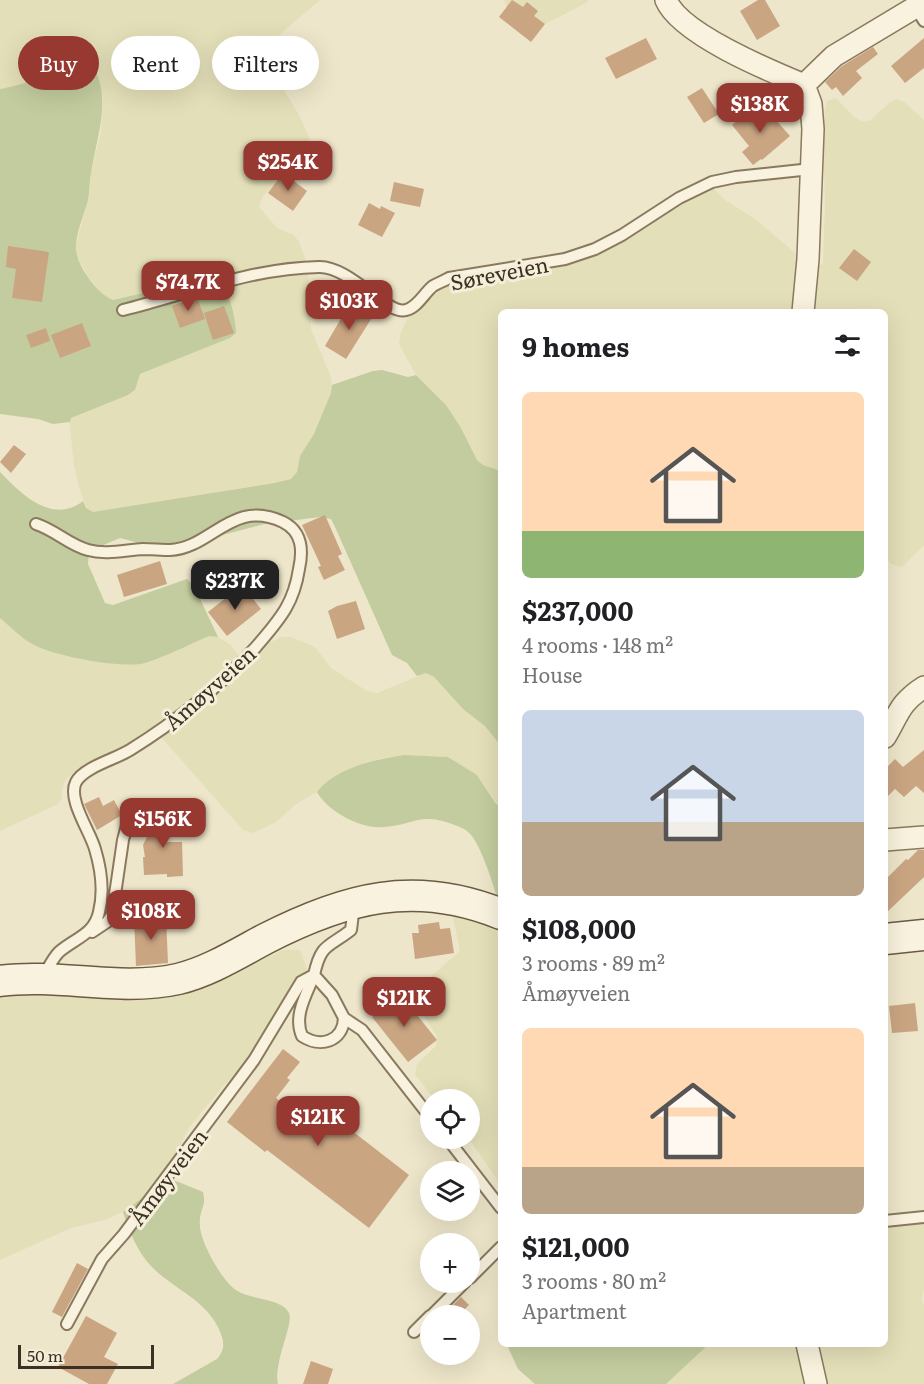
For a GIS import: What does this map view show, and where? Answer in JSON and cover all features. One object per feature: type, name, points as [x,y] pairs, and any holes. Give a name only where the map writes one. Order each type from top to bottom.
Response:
[{"type":"main road","points":[[0,981],[43,978],[137,984],[179,978],[216,964],[288,928],[354,903],[419,895],[468,902],[498,913]]},
{"type":"main road","points":[[888,939],[924,935]]},
{"type":"street","points":[[666,0],[678,18],[690,28],[716,44],[804,85],[811,104],[811,169],[808,259],[802,309]]},
{"type":"street","points":[[804,85],[834,56],[921,10]]},
{"type":"street","points":[[888,731],[897,712],[908,699],[924,687]]},
{"type":"street","points":[[888,840],[924,837]]},
{"type":"street","points":[[808,1347],[816,1384]]},
{"type":"lane","name":"Søreveien","points":[[123,310],[232,280],[288,269],[320,266],[344,273],[385,304],[399,311],[405,311],[412,308],[433,286],[450,278],[565,259],[596,249],[622,236],[679,198],[712,182],[736,177],[811,169]]},
{"type":"lane","name":"Åmøyveien","points":[[36,524],[67,542],[89,551],[171,550],[188,545],[238,518],[258,516],[290,525],[299,537],[302,547],[297,581],[286,608],[271,630],[243,660],[211,691],[168,726],[128,752],[88,771],[76,781],[74,799],[95,848],[101,878],[99,912],[96,924],[88,933]]},
{"type":"lane","points":[[43,978],[60,951],[108,922],[112,915],[123,840],[130,814]]},
{"type":"lane","name":"Åmøyveien","points":[[344,1018],[343,1028],[333,1039],[317,1042],[302,1036],[298,1028],[300,1014],[318,958],[324,948],[351,930],[354,903]]},
{"type":"lane","name":"Åmøyveien","points":[[67,1324],[102,1259],[124,1234],[254,1060],[301,982],[314,975]]},
{"type":"lane","points":[[314,975],[332,995],[344,1018],[362,1030],[420,1104]]},
{"type":"lane","points":[[455,1149],[498,1204]]},
{"type":"lane","points":[[888,1221],[924,1217]]},
{"type":"lane","points":[[480,1268],[498,1250]]},
{"type":"lane","points":[[442,1305],[454,1293]]},
{"type":"lane","points":[[414,1332],[420,1326]]},
{"type":"shaded area","points":[[0,0],[320,0],[278,36],[212,36],[212,90],[284,90],[309,137],[310,146],[306,153],[263,196],[259,207],[277,228],[294,235],[299,242],[308,266],[311,329],[331,377],[332,385],[315,434],[300,456],[297,472],[292,479],[93,512],[86,508],[74,465],[70,418],[128,395],[135,390],[140,374],[230,338],[236,324],[224,282],[217,276],[113,300],[105,297],[88,277],[76,254],[101,131],[103,97],[99,90],[99,36],[18,36],[18,85],[0,89]]},
{"type":"shaded area","points":[[504,0],[588,0],[588,2],[535,29],[513,21]]},
{"type":"shaded area","points":[[836,98],[854,117],[863,122],[871,120],[889,103],[897,99],[904,102],[924,120],[924,545],[902,567],[891,564],[888,560],[888,309],[498,309],[498,470],[483,465],[477,460],[446,405],[416,375],[399,344],[407,319],[424,299],[454,283],[567,264],[637,233],[686,196],[713,188],[725,200],[755,219],[800,257],[815,267],[823,264],[825,203],[823,135],[827,101]]},
{"type":"shaded area","points":[[0,618],[31,644],[57,654],[84,659],[145,663],[209,636],[218,637],[246,659],[266,644],[282,637],[291,637],[315,647],[331,668],[367,691],[377,693],[426,673],[434,677],[464,710],[485,726],[498,742],[498,804],[477,775],[448,757],[404,755],[379,759],[339,774],[317,792],[296,804],[276,822],[253,833],[243,830],[154,729],[126,746],[86,763],[66,779],[62,789],[62,798],[58,804],[0,831]]},
{"type":"shaded area","points":[[462,911],[498,921],[498,1181],[476,1149],[480,1149],[480,1089],[426,1089],[415,1074],[417,1064],[436,1046],[437,1036],[418,1007],[413,992],[460,951],[453,917]]},
{"type":"shaded area","points":[[283,950],[300,950],[309,974],[238,1072],[190,1126],[174,1157],[142,1198],[123,1212],[104,1220],[71,1228],[0,1260],[0,995],[35,993],[126,1000],[154,999],[188,992]]},
{"type":"shaded area","points":[[924,1217],[922,1299],[924,1305],[924,1384],[666,1384],[706,1347],[888,1347],[888,1222]]},
{"type":"green space","points":[[99,81],[102,114],[90,176],[89,197],[76,245],[76,252],[83,269],[94,285],[113,300],[217,276],[225,287],[235,319],[236,333],[230,338],[140,374],[135,390],[128,395],[71,418],[70,422],[53,424],[38,419],[0,414],[0,89],[18,85],[18,90],[99,90]]},
{"type":"green space","points":[[382,370],[408,377],[416,375],[446,405],[477,460],[483,465],[498,470],[498,742],[485,726],[464,710],[434,677],[426,673],[417,676],[407,663],[392,655],[331,519],[320,517],[265,524],[188,544],[154,547],[120,538],[89,553],[88,564],[105,603],[113,605],[187,579],[194,586],[218,637],[209,636],[145,663],[105,663],[42,649],[32,644],[0,618],[0,472],[17,489],[38,504],[60,510],[71,508],[83,501],[86,508],[93,512],[291,479],[297,472],[300,456],[314,434],[331,393],[332,385]]},
{"type":"green space","points":[[404,755],[448,757],[477,775],[498,805],[498,903],[483,857],[473,838],[465,829],[432,819],[384,827],[366,825],[337,812],[317,792],[335,776],[381,759]]},
{"type":"green space","points":[[162,1173],[203,1192],[204,1202],[200,1218],[202,1235],[213,1261],[229,1284],[249,1296],[280,1304],[289,1313],[289,1326],[278,1366],[278,1384],[173,1384],[217,1359],[223,1344],[219,1329],[206,1310],[146,1260],[125,1219],[123,1212],[142,1198]]},
{"type":"green space","points":[[508,1347],[706,1347],[666,1384],[535,1384],[518,1369]]},
{"type":"building","points":[[512,0],[523,7],[527,2],[538,11],[534,16],[545,24],[531,42],[499,17]]},
{"type":"building","points":[[758,0],[765,0],[780,26],[757,40],[740,11]]},
{"type":"building","points":[[646,38],[657,59],[616,79],[605,58]]},
{"type":"building","points":[[924,38],[924,68],[905,83],[891,66]]},
{"type":"building","points":[[873,47],[878,54],[856,71],[862,78],[843,96],[836,87],[832,90],[825,82],[842,66]]},
{"type":"building","points":[[702,88],[719,114],[704,123],[687,97]]},
{"type":"building","points":[[759,103],[790,136],[753,165],[742,152],[749,146],[732,125]]},
{"type":"building","points":[[283,173],[307,191],[293,211],[268,193]]},
{"type":"building","points":[[394,182],[424,189],[420,207],[390,201]]},
{"type":"building","points":[[369,203],[395,213],[382,237],[358,225]]},
{"type":"building","points":[[8,246],[49,252],[42,302],[12,298],[16,269],[6,267]]},
{"type":"building","points":[[854,249],[871,262],[857,281],[839,268]]},
{"type":"building","points":[[197,297],[205,319],[180,328],[172,306]]},
{"type":"building","points":[[350,303],[373,316],[346,359],[325,346]]},
{"type":"building","points":[[224,306],[234,333],[213,340],[204,313]]},
{"type":"building","points":[[82,323],[91,346],[60,358],[51,335]]},
{"type":"building","points":[[46,328],[50,341],[31,348],[26,335]]},
{"type":"building","points":[[14,445],[26,454],[11,473],[0,462]]},
{"type":"building","points":[[325,515],[342,554],[338,556],[345,570],[324,580],[318,567],[321,566],[302,525]]},
{"type":"building","points":[[160,561],[167,584],[124,597],[117,575]]},
{"type":"building","points":[[242,585],[261,609],[227,636],[208,612]]},
{"type":"building","points":[[356,601],[365,629],[337,639],[328,611]]},
{"type":"building","points":[[924,750],[924,793],[916,786],[904,797],[895,789],[888,796],[888,766],[895,759],[903,767]]},
{"type":"building","points":[[99,797],[103,806],[114,800],[122,815],[97,830],[84,804]]},
{"type":"building","points":[[166,809],[179,815],[166,842],[182,842],[183,876],[144,875],[143,845],[158,815],[161,816]]},
{"type":"building","points":[[918,850],[924,850],[924,877],[888,911],[888,877],[906,859],[908,860]]},
{"type":"building","points":[[166,917],[168,963],[136,966],[134,918]]},
{"type":"building","points":[[439,922],[440,929],[450,928],[454,953],[415,959],[412,933],[419,933],[418,925]]},
{"type":"building","points":[[401,995],[437,1040],[408,1062],[372,1017]]},
{"type":"building","points":[[915,1003],[918,1031],[892,1033],[889,1006]]},
{"type":"building","points":[[283,1049],[300,1062],[287,1078],[290,1080],[276,1098],[307,1123],[320,1106],[409,1175],[369,1228],[227,1122]]},
{"type":"building","points":[[77,1263],[88,1269],[62,1317],[52,1312]]},
{"type":"building","points":[[461,1297],[469,1305],[453,1305]]},
{"type":"building","points":[[86,1316],[117,1333],[104,1357],[118,1364],[107,1384],[89,1384],[58,1367]]},
{"type":"building","points":[[311,1361],[333,1369],[328,1384],[303,1384]]}]
